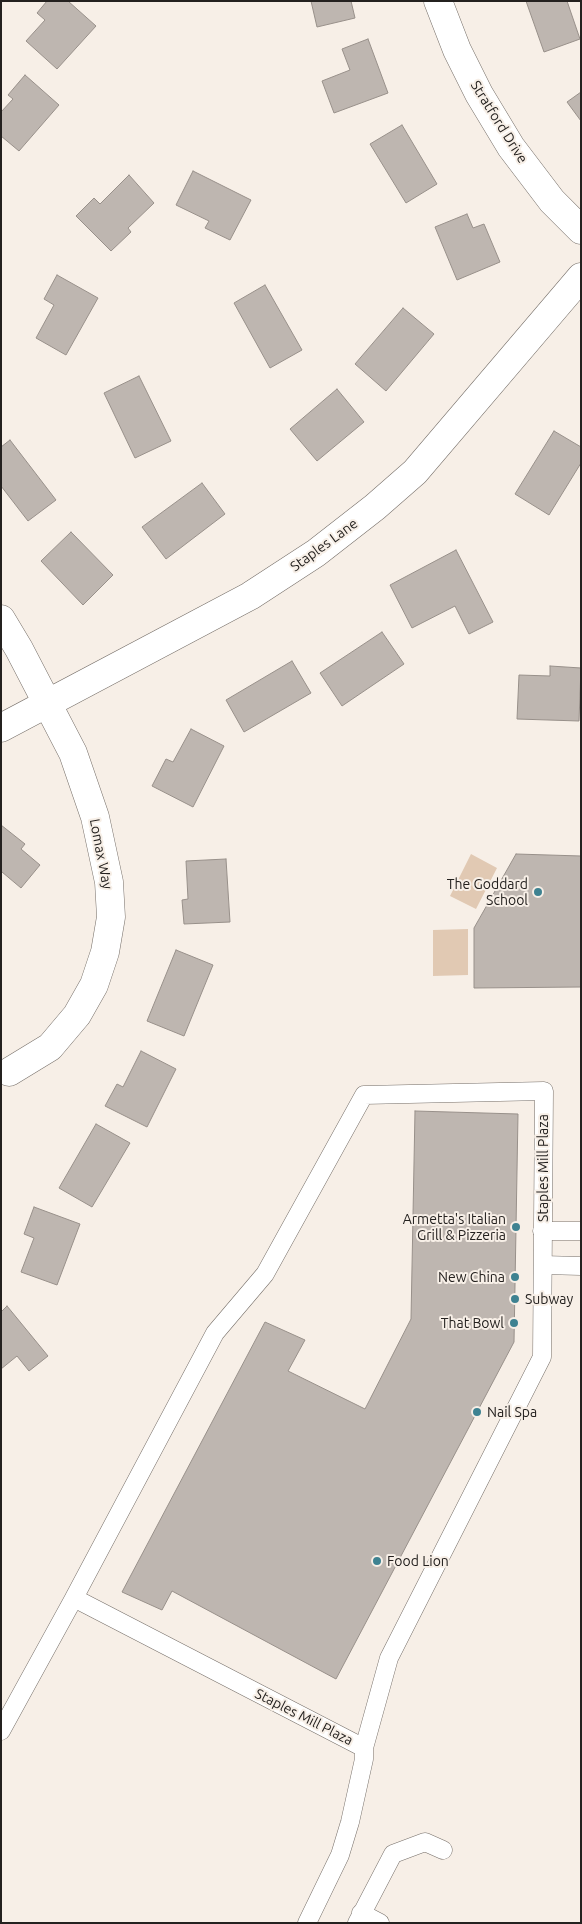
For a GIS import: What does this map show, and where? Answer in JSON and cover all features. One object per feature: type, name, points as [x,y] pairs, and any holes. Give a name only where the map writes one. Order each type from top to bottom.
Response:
[{"type":"street","name":"Stratford Drive","points":[[438,1],[457,50],[479,94],[511,147],[552,201],[581,230]]},
{"type":"street","name":"Staples Lane","points":[[1,728],[250,596],[316,553],[375,507],[415,472],[581,277]]},
{"type":"street","name":"Lomax Way","points":[[1,619],[73,754],[95,817],[109,882],[111,917],[106,952],[94,985],[77,1015],[50,1046],[9,1072]]},
{"type":"lane","name":"Staples Mill Plaza","points":[[544,1091],[542,1231],[542,1357],[389,1658],[364,1753],[74,1598],[215,1332],[265,1274],[364,1095],[544,1091]]},
{"type":"lane","name":"Staples Mill Plaza","points":[[542,1231],[581,1231]]},
{"type":"lane","points":[[542,1265],[581,1266]]},
{"type":"lane","points":[[1,1731],[74,1598]]},
{"type":"lane","points":[[307,1923],[340,1855],[350,1822],[364,1753]]},
{"type":"lane","points":[[380,1923],[359,1918],[393,1854],[425,1842],[443,1850]]},
{"type":"shaded area","points":[[471,854],[497,868],[476,909],[450,896]]},
{"type":"shaded area","points":[[468,929],[468,975],[433,976],[433,930]]},
{"type":"building","points":[[47,1],[68,1],[96,26],[57,69],[26,41],[45,20],[37,13]]},
{"type":"building","points":[[311,1],[351,1],[355,18],[317,27]]},
{"type":"building","points":[[526,1],[567,1],[580,39],[544,52]]},
{"type":"building","points":[[368,39],[388,93],[334,113],[322,81],[350,70],[342,49]]},
{"type":"building","points":[[25,75],[59,105],[19,151],[1,136],[1,112],[13,99],[8,95]]},
{"type":"building","points":[[581,92],[581,121],[567,102]]},
{"type":"building","points":[[402,125],[437,184],[406,203],[370,144]]},
{"type":"building","points":[[193,171],[251,200],[230,240],[205,228],[209,221],[176,205]]},
{"type":"building","points":[[129,175],[154,203],[128,228],[131,232],[111,251],[76,216],[94,198],[100,204]]},
{"type":"building","points":[[467,214],[473,228],[484,224],[500,262],[457,280],[435,227]]},
{"type":"building","points":[[57,275],[98,298],[66,355],[36,338],[54,305],[44,299]]},
{"type":"building","points":[[265,285],[302,350],[270,368],[234,303]]},
{"type":"building","points":[[403,308],[434,334],[386,391],[355,364]]},
{"type":"building","points":[[139,376],[171,441],[135,458],[104,393]]},
{"type":"building","points":[[337,389],[364,422],[317,461],[290,429]]},
{"type":"building","points":[[554,431],[581,447],[581,463],[549,515],[515,494]]},
{"type":"building","points":[[10,440],[56,500],[28,521],[1,486],[1,447]]},
{"type":"building","points":[[202,483],[225,514],[166,559],[142,527]]},
{"type":"building","points":[[71,532],[113,575],[83,605],[41,561]]},
{"type":"building","points":[[456,550],[493,622],[469,634],[455,606],[412,628],[390,585]]},
{"type":"building","points":[[382,632],[404,664],[342,706],[320,673]]},
{"type":"building","points":[[292,661],[311,693],[244,732],[226,700]]},
{"type":"building","points":[[550,666],[581,668],[579,721],[517,719],[519,675],[550,676]]},
{"type":"building","points":[[191,729],[224,746],[193,807],[152,786],[166,759],[173,762]]},
{"type":"building","points":[[1,825],[25,844],[21,849],[40,865],[21,888],[1,873]]},
{"type":"building","name":"The Goddard School","points":[[516,854],[581,856],[581,987],[474,988],[474,928]]},
{"type":"building","points":[[226,859],[230,922],[184,924],[182,900],[188,899],[186,861]]},
{"type":"building","points":[[176,950],[213,965],[184,1036],[147,1021]]},
{"type":"building","points":[[141,1051],[176,1069],[147,1127],[105,1106],[117,1084],[123,1087]]},
{"type":"building","points":[[415,1111],[518,1114],[514,1342],[336,1679],[172,1591],[162,1610],[122,1592],[265,1322],[305,1340],[288,1371],[365,1409],[411,1319]]},
{"type":"building","points":[[96,1124],[130,1143],[92,1207],[59,1188]]},
{"type":"building","points":[[34,1207],[80,1224],[57,1285],[21,1272],[34,1238],[24,1234]]},
{"type":"building","points":[[7,1306],[48,1356],[29,1371],[17,1356],[1,1369],[1,1312]]},
{"type":"place","name":"The Goddard School","points":[[538,892]]},
{"type":"place","name":"Armetta's Italian Grill & Pizzeria","points":[[516,1227]]},
{"type":"place","name":"New China","points":[[515,1277]]},
{"type":"place","name":"Subway","points":[[515,1299]]},
{"type":"place","name":"That Bowl","points":[[514,1323]]},
{"type":"place","name":"Nail Spa","points":[[477,1412]]},
{"type":"place","name":"Food Lion","points":[[377,1561]]}]
